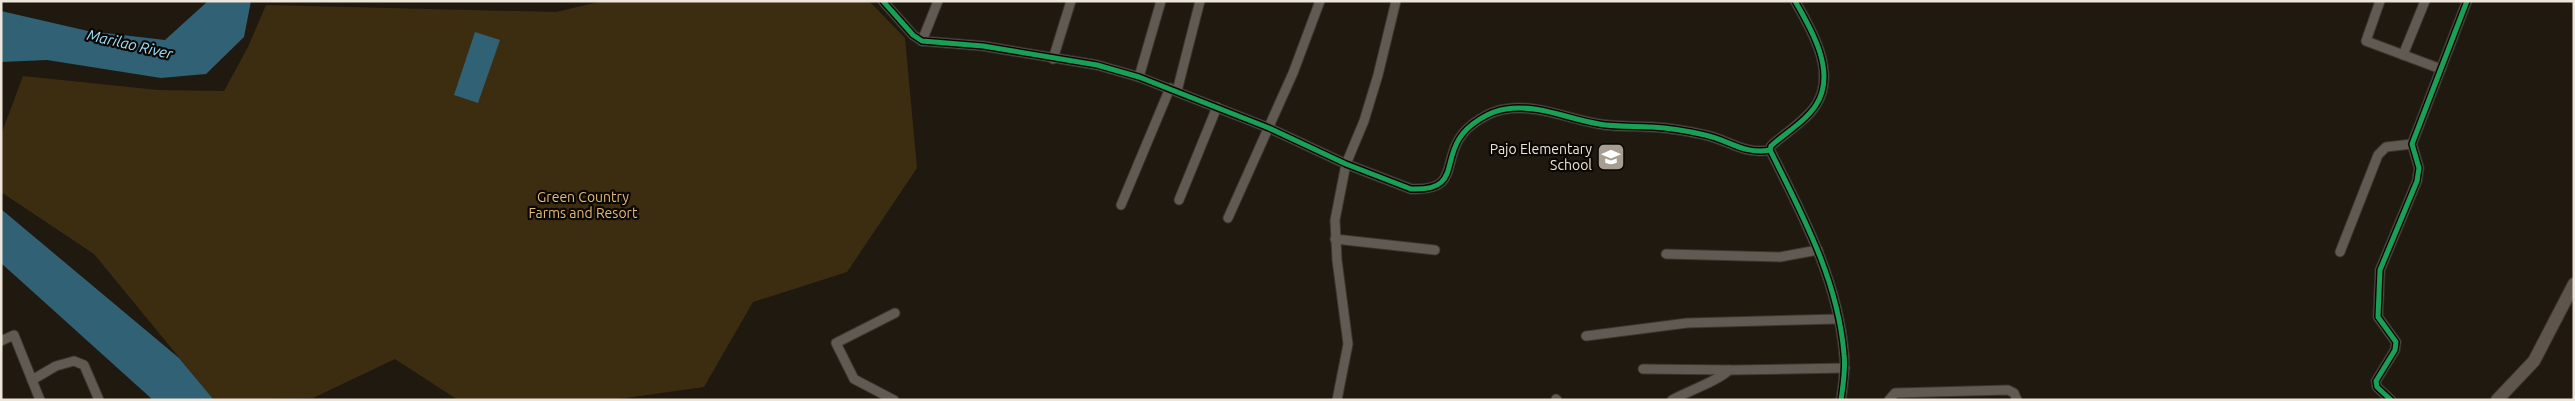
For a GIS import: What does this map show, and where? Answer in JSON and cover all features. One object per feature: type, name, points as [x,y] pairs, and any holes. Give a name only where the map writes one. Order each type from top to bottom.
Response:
[{"type":"main road","points":[[2497,400],[2534,361],[2572,292]]},
{"type":"street","points":[[883,1],[912,35],[922,41],[964,42],[1096,65],[1139,77],[1269,128],[1346,164],[1411,189],[1439,184],[1447,178],[1459,138],[1480,119],[1495,111],[1526,107],[1600,125],[1653,127],[1706,135],[1756,153],[1770,150]]},
{"type":"street","points":[[922,41],[938,1]]},
{"type":"street","points":[[1053,59],[1071,1]]},
{"type":"street","points":[[1139,77],[1161,1]]},
{"type":"street","points":[[1120,205],[1173,89],[1200,1]]},
{"type":"street","points":[[1228,218],[1293,73],[1320,1]]},
{"type":"street","points":[[1338,400],[1348,344],[1335,240],[1335,220],[1346,164],[1364,121],[1378,75],[1396,1]]},
{"type":"street","points":[[1770,150],[1771,146],[1816,106],[1824,90],[1824,64],[1808,23],[1795,1]]},
{"type":"street","points":[[2380,1],[2366,41],[2441,69]]},
{"type":"street","points":[[2403,55],[2425,1]]},
{"type":"street","points":[[2391,400],[2377,387],[2376,381],[2395,350],[2396,342],[2378,317],[2380,270],[2417,181],[2419,168],[2412,144],[2467,1]]},
{"type":"street","points":[[1179,200],[1217,107]]},
{"type":"street","points":[[2340,252],[2378,155],[2386,147],[2412,144]]},
{"type":"street","points":[[1770,150],[1805,219],[1832,288],[1845,368],[1841,400]]},
{"type":"street","points":[[1335,240],[1435,250]]},
{"type":"street","points":[[1666,254],[1780,256],[1797,255],[1818,250]]},
{"type":"street","points":[[894,400],[854,379],[836,343],[895,313]]},
{"type":"street","points":[[1586,336],[1686,323],[1838,319]]},
{"type":"street","points":[[1,341],[14,335],[40,400]]},
{"type":"street","points":[[32,380],[56,366],[74,361],[84,365],[99,400]]},
{"type":"street","points":[[1644,369],[1845,368]]},
{"type":"street","points":[[1672,400],[1695,387],[1720,378],[1729,370]]},
{"type":"street","points":[[1888,400],[1895,393],[2008,390],[2014,393],[2017,400]]},
{"type":"green space","name":"Green Country Farms and Resort","points":[[603,1],[869,1],[905,38],[917,168],[847,272],[753,302],[704,387],[612,400],[458,400],[395,359],[313,398],[214,400],[94,254],[1,192],[1,135],[23,76],[158,90],[224,91],[248,47],[266,5],[556,12]]},
{"type":"water","name":"Marilao River","points":[[208,1],[251,1],[244,37],[206,74],[161,78],[47,60],[1,62],[1,11],[88,31],[165,40]]},
{"type":"water","points":[[475,32],[500,40],[478,103],[454,95]]},
{"type":"water","points":[[1,209],[179,358],[214,400],[153,400],[1,263]]},
{"type":"cycle path","points":[[883,1],[913,35],[922,41],[983,46],[1097,65],[1139,77],[1269,128],[1346,164],[1411,189],[1436,186],[1443,181],[1447,174],[1454,149],[1463,133],[1480,119],[1493,112],[1506,109],[1541,110],[1605,125],[1679,130],[1714,137],[1744,149],[1770,150],[1771,146],[1812,111],[1822,93],[1824,79],[1820,52],[1815,38],[1795,1]]},
{"type":"cycle path","points":[[2391,400],[2377,387],[2376,381],[2395,350],[2396,342],[2378,317],[2380,270],[2417,181],[2419,168],[2412,144],[2467,1]]},
{"type":"cycle path","points":[[1770,150],[1817,248],[1834,300],[1845,360],[1841,400]]},
{"type":"place","name":"Pajo Elementary School","points":[[1611,157]]}]
